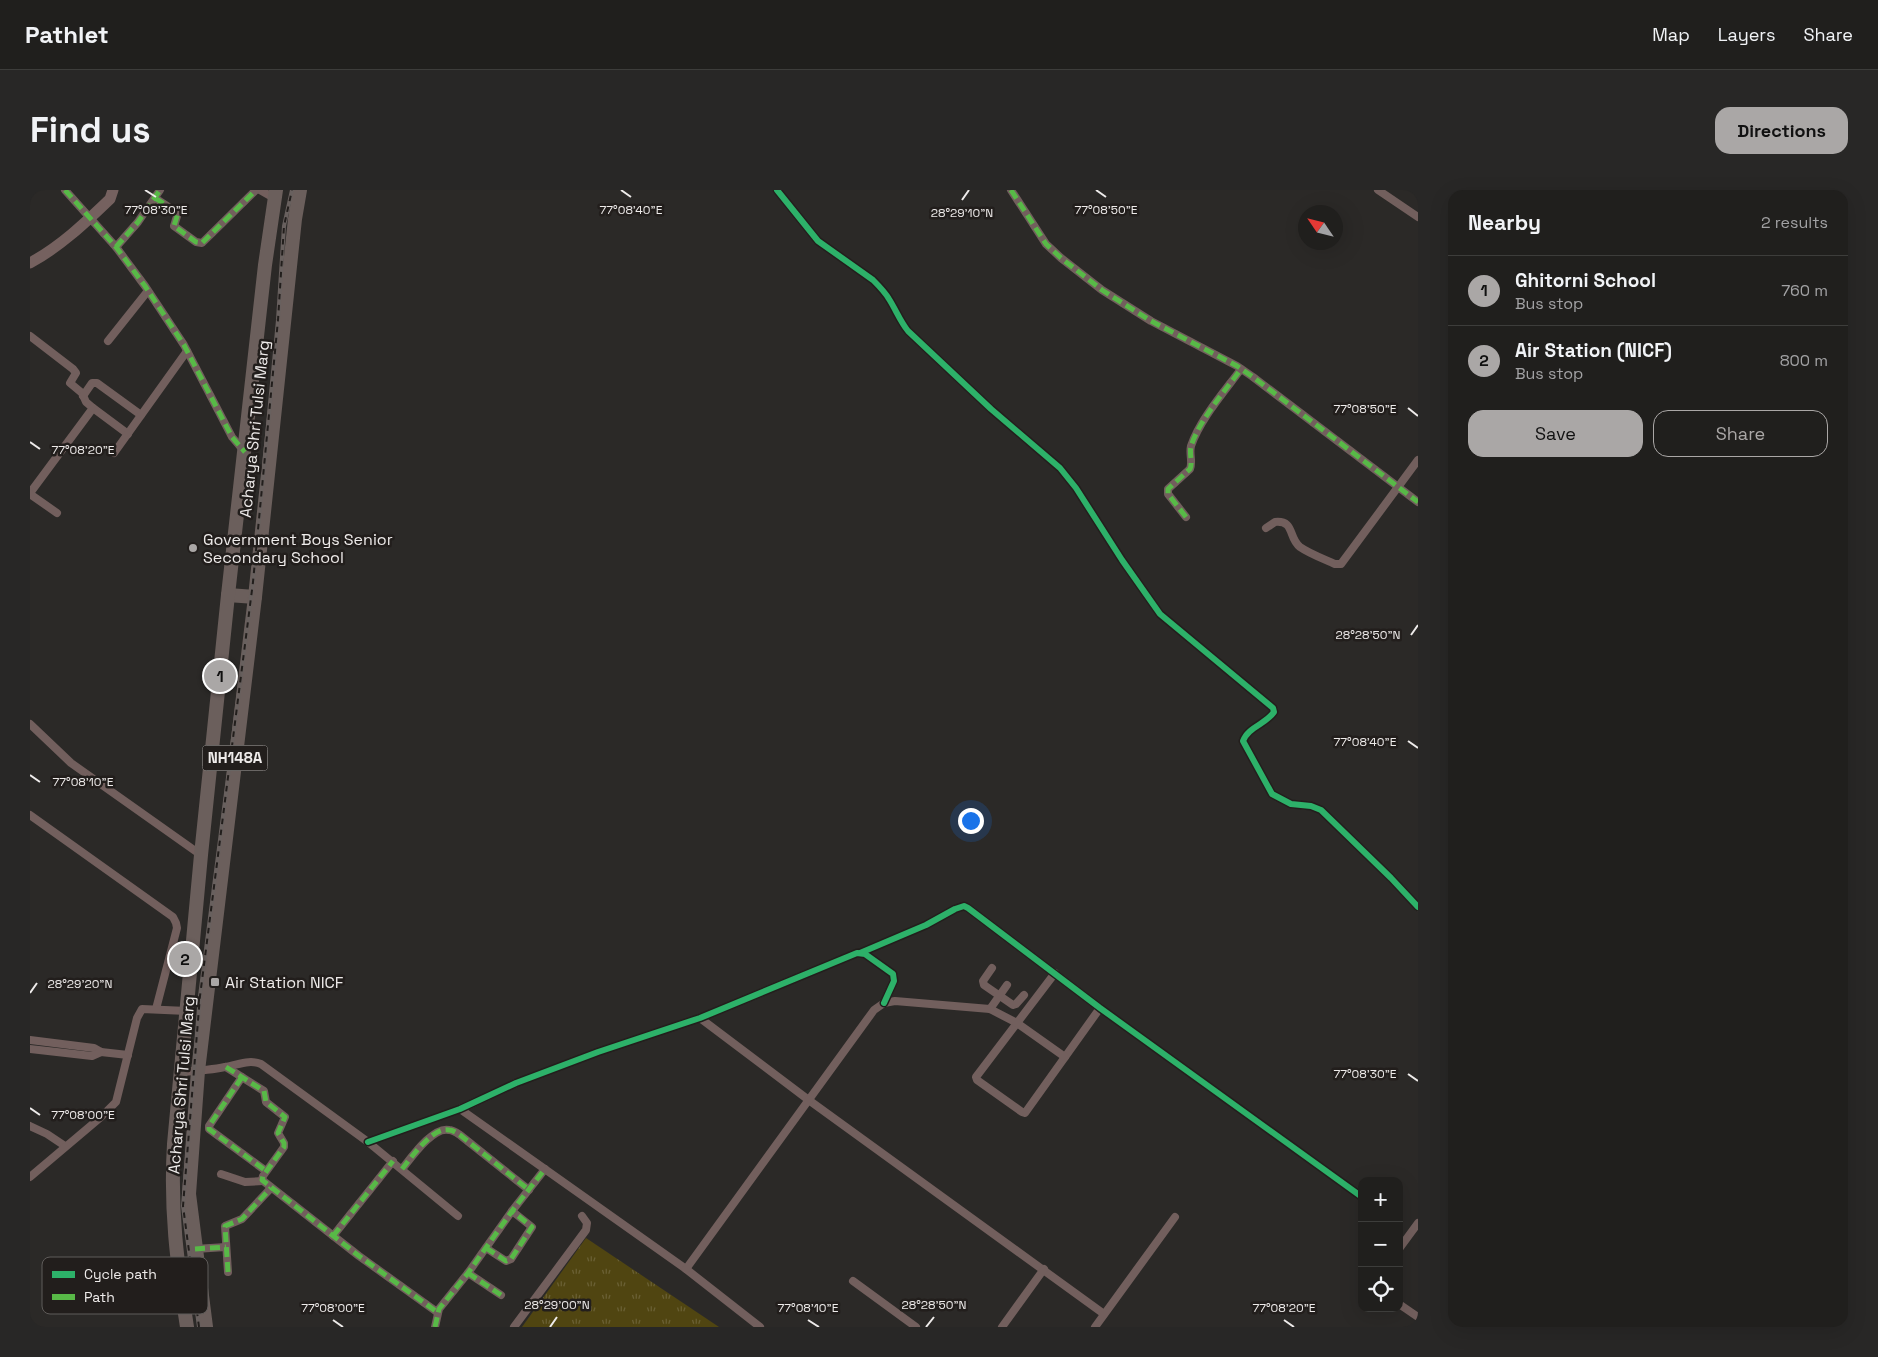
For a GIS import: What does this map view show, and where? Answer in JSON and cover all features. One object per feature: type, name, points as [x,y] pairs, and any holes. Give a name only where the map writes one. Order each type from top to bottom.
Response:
[{"type":"highway","name":"Acharya Shri Tulsi Marg","points":[[196,1257],[188,1194],[198,1071],[255,596],[289,266],[300,190]]},
{"type":"highway","name":"Acharya Shri Tulsi Marg","points":[[178,1257],[172,1189],[174,1144],[228,595],[275,194]]},
{"type":"highway","points":[[228,595],[255,596]]},
{"type":"highway","name":"Acharya Shri Tulsi Marg","points":[[185,1314],[187,1327]]},
{"type":"highway","name":"Acharya Shri Tulsi Marg","points":[[204,1314],[206,1327]]},
{"type":"street","points":[[66,190],[89,219],[116,247],[148,292],[187,351],[232,437],[245,452]]},
{"type":"street","points":[[30,263],[62,243],[110,198],[113,190]]},
{"type":"street","points":[[116,247],[156,198],[160,190]]},
{"type":"street","points":[[156,198],[178,213],[174,224],[175,227],[196,242],[202,243],[256,190]]},
{"type":"street","points":[[260,190],[275,194]]},
{"type":"street","points":[[777,190],[818,241],[880,287],[908,331],[991,408],[1060,468],[1076,488],[1122,560],[1160,614],[1273,708],[1274,712],[1269,718],[1249,732],[1243,741],[1272,794],[1291,804],[1311,806],[1321,810],[1392,878],[1418,907]]},
{"type":"street","points":[[1011,190],[1046,244],[1088,279],[1129,309],[1241,369],[1262,383],[1418,502]]},
{"type":"street","points":[[1378,190],[1418,217]]},
{"type":"street","points":[[108,341],[148,292]]},
{"type":"street","points":[[30,336],[73,369],[76,373],[70,383],[84,396],[86,402],[128,434]]},
{"type":"street","points":[[114,453],[187,351]]},
{"type":"street","points":[[1186,517],[1168,494],[1168,489],[1190,469],[1190,450],[1194,438],[1241,369]]},
{"type":"street","points":[[84,396],[92,383],[97,383],[141,415]]},
{"type":"street","points":[[57,513],[30,493],[93,408]]},
{"type":"street","points":[[1266,528],[1274,522],[1284,523],[1291,530],[1294,541],[1299,547],[1340,565],[1418,460]]},
{"type":"street","points":[[30,724],[71,763],[201,855]]},
{"type":"street","points":[[30,815],[173,917],[176,922],[176,928],[156,1010]]},
{"type":"street","points":[[368,1142],[460,1109],[516,1083],[589,1055],[700,1018],[926,925],[964,906],[1100,1008],[1358,1194]]},
{"type":"street","points":[[860,953],[891,972],[894,976],[884,1003]]},
{"type":"street","points":[[992,968],[983,984],[1013,1005],[1024,995]]},
{"type":"street","points":[[1055,973],[976,1078],[1022,1112],[1026,1112],[1100,1008]]},
{"type":"street","points":[[990,1009],[1007,985]]},
{"type":"street","points":[[686,1269],[810,1101],[874,1010],[884,1003],[895,1001],[990,1009],[1017,1023],[1065,1057]]},
{"type":"street","points":[[30,1177],[116,1102],[139,1012],[145,1008],[187,1011]]},
{"type":"street","points":[[700,1018],[810,1101],[1104,1314]]},
{"type":"street","points":[[30,1040],[94,1048],[101,1052],[128,1055]]},
{"type":"street","points":[[30,1050],[92,1056],[101,1052]]},
{"type":"street","points":[[181,1072],[226,1067],[252,1061],[261,1064],[368,1142],[458,1216]]},
{"type":"street","points":[[226,1067],[264,1091],[266,1102],[286,1117],[278,1133],[284,1142],[284,1148],[262,1176],[263,1181]]},
{"type":"street","points":[[242,1076],[209,1128],[266,1171]]},
{"type":"street","points":[[460,1109],[686,1269],[760,1327]]},
{"type":"street","points":[[30,1126],[48,1134],[65,1146]]},
{"type":"street","points":[[402,1169],[429,1138],[436,1132],[448,1129],[460,1135],[529,1190]]},
{"type":"street","points":[[333,1236],[393,1162]]},
{"type":"street","points":[[435,1327],[437,1312],[545,1169]]},
{"type":"street","points":[[221,1174],[245,1182],[263,1181],[333,1236],[437,1312]]},
{"type":"street","points":[[228,1272],[224,1226],[242,1219],[271,1188]]},
{"type":"street","points":[[486,1248],[506,1261],[511,1259],[532,1228],[512,1211]]},
{"type":"street","points":[[514,1327],[586,1230],[586,1221],[582,1216]]},
{"type":"street","points":[[1094,1327],[1175,1217]]},
{"type":"street","points":[[1403,1244],[1418,1223]]},
{"type":"street","points":[[195,1249],[226,1247]]},
{"type":"street","points":[[1002,1327],[1044,1270]]},
{"type":"street","points":[[468,1273],[501,1295]]},
{"type":"street","points":[[853,1281],[916,1327]]},
{"type":"street","points":[[1403,1307],[1418,1317]]},
{"type":"green space","points":[[586,1238],[719,1327],[522,1327]]},
{"type":"railway","points":[[190,1257],[183,1206],[200,996],[253,582],[278,320],[284,226],[292,190]]},
{"type":"railway","points":[[197,1314],[199,1327]]},
{"type":"marked path","points":[[65,190],[116,247],[145,286],[184,345],[232,437],[245,452]]},
{"type":"marked path","points":[[116,247],[138,222],[160,190]]},
{"type":"marked path","points":[[155,198],[178,213],[174,226],[196,242],[202,243],[256,190]]},
{"type":"marked path","points":[[1011,190],[1046,244],[1102,290],[1151,321],[1237,366],[1418,502]]},
{"type":"marked path","points":[[1186,517],[1168,494],[1168,489],[1190,469],[1191,446],[1200,426],[1241,369]]},
{"type":"marked path","points":[[226,1067],[264,1091],[266,1102],[285,1117],[278,1133],[284,1143],[284,1147],[262,1180],[359,1256],[437,1312]]},
{"type":"marked path","points":[[242,1077],[209,1126],[209,1129],[266,1171]]},
{"type":"marked path","points":[[402,1169],[429,1138],[443,1130],[450,1130],[460,1135],[529,1190]]},
{"type":"marked path","points":[[333,1236],[393,1161]]},
{"type":"marked path","points":[[435,1327],[439,1309],[545,1169]]},
{"type":"marked path","points":[[228,1272],[225,1226],[242,1219],[271,1188]]},
{"type":"marked path","points":[[486,1248],[506,1261],[511,1259],[532,1227],[512,1211]]},
{"type":"marked path","points":[[195,1249],[226,1247]]},
{"type":"marked path","points":[[468,1273],[501,1295]]},
{"type":"cycle path","points":[[777,190],[818,241],[880,287],[908,331],[991,409],[1060,468],[1076,488],[1122,560],[1160,614],[1273,708],[1274,712],[1271,716],[1249,732],[1243,741],[1272,794],[1291,804],[1311,806],[1321,810],[1418,907]]},
{"type":"cycle path","points":[[860,953],[926,925],[964,906],[1100,1008],[1358,1194]]},
{"type":"cycle path","points":[[368,1142],[460,1109],[516,1083],[598,1052],[700,1018],[857,953],[865,954],[893,974],[894,981],[884,1003]]},
{"type":"place","name":"Government Boys Senior Secondary School","points":[[193,548]]},
{"type":"place","name":"Ghitorni School","points":[[220,676]]},
{"type":"place","name":"Air Station (NICF)","points":[[185,959]]},
{"type":"place","name":"Air Station NICF","points":[[215,982]]}]
